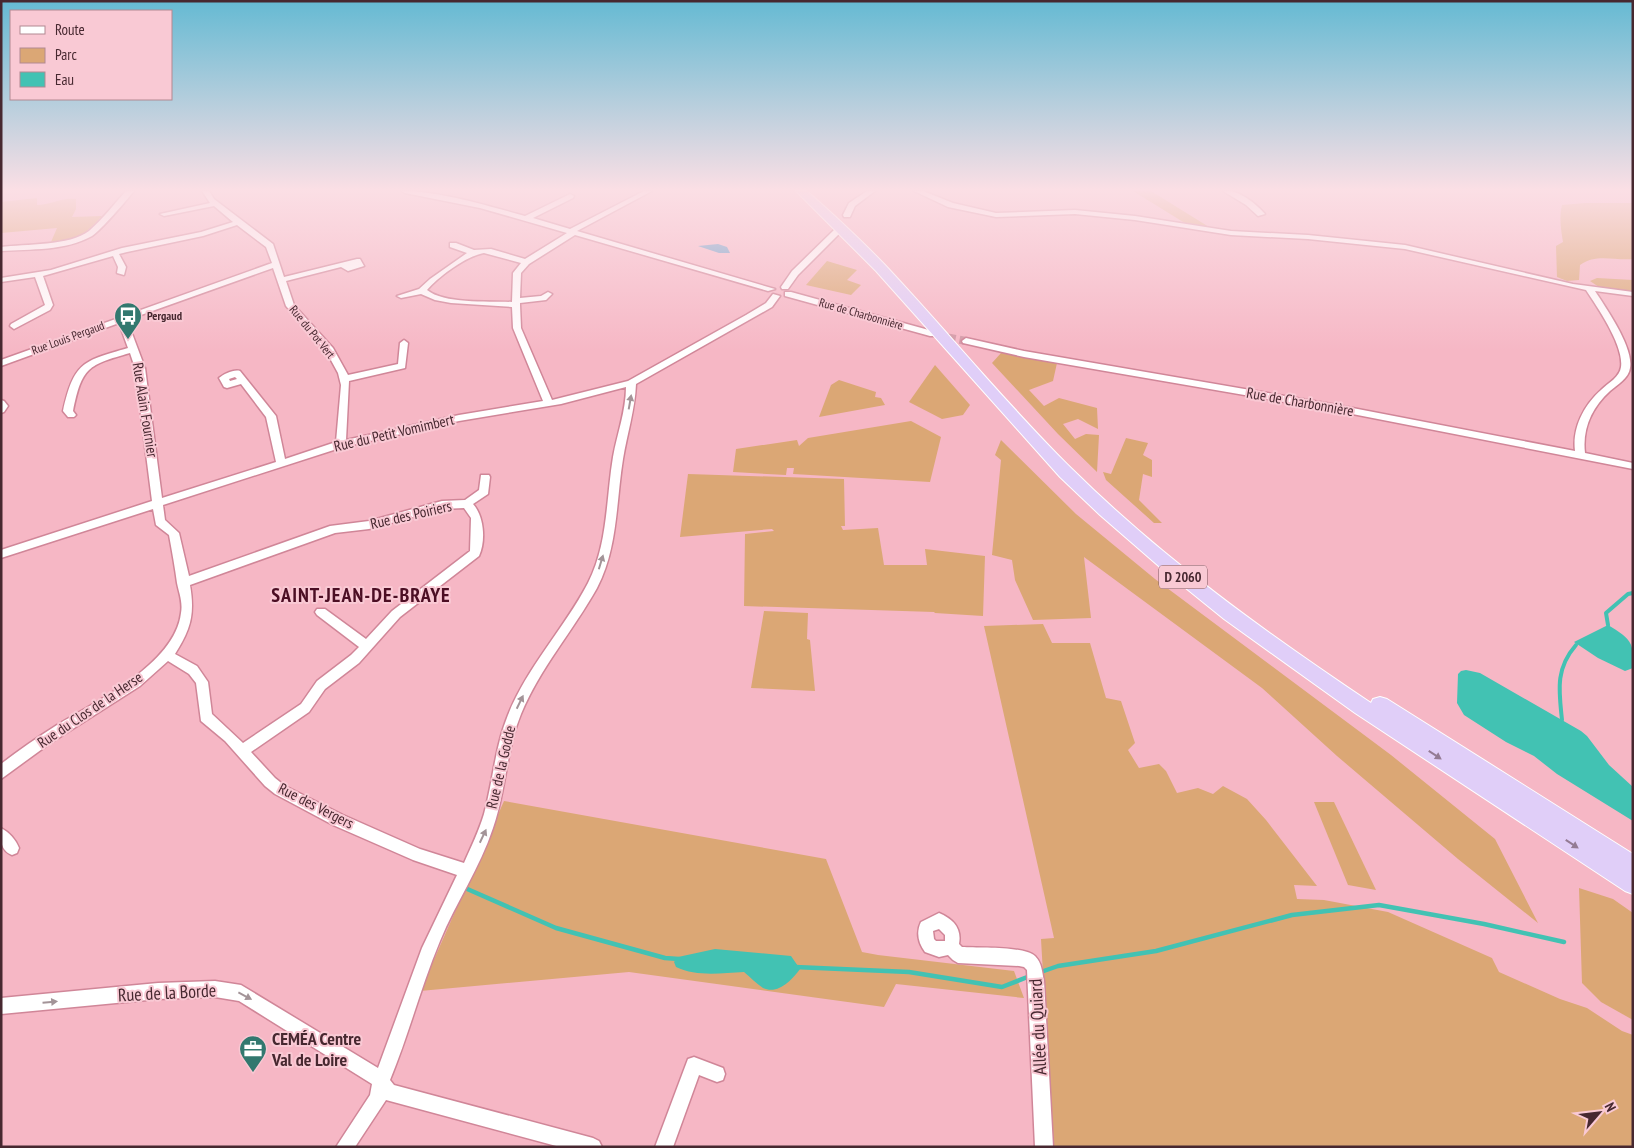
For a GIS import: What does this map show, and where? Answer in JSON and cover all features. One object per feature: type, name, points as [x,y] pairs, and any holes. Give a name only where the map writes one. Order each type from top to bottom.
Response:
[{"type":"highway","name":"D 2060","points":[[857,245],[883,269],[1036,442],[1103,509],[1202,593],[1310,672],[1633,883]]},
{"type":"highway","name":"D 2060","points":[[869,245],[882,257],[1033,425],[1076,469],[1179,561],[1320,666],[1633,867]]},
{"type":"street","points":[[1,249],[41,245]]},
{"type":"street","points":[[1,280],[38,274],[154,245]]},
{"type":"street","name":"Rue du Pot Vert","points":[[268,245],[290,306],[330,350],[343,373],[346,385],[341,444]]},
{"type":"street","points":[[453,245],[471,252]]},
{"type":"street","points":[[549,403],[517,328],[516,303],[518,270],[526,262],[554,245]]},
{"type":"street","name":"Rue de Charbonnière","points":[[611,245],[773,293],[776,287],[933,334]]},
{"type":"street","points":[[786,290],[791,278],[827,245]]},
{"type":"street","points":[[1381,245],[1405,247],[1518,274],[1589,288],[1633,294]]},
{"type":"street","points":[[400,296],[422,291],[471,252],[485,250],[526,262]]},
{"type":"street","points":[[115,253],[122,267],[121,273]]},
{"type":"street","name":"Rue Louis Pergaud","points":[[1,363],[276,264]]},
{"type":"street","points":[[281,280],[342,264]]},
{"type":"street","points":[[14,326],[47,308],[49,305],[38,274]]},
{"type":"street","points":[[1580,456],[1579,449],[1583,419],[1590,406],[1626,370],[1627,359],[1603,308],[1589,288]]},
{"type":"street","points":[[422,291],[428,296],[453,302],[516,303],[543,298],[548,294]]},
{"type":"street","name":"Rue du Petit Vomimbert","points":[[1,554],[341,444],[459,418],[584,396],[631,383],[769,305],[773,293]]},
{"type":"street","name":"Rue Alain Fournier","points":[[122,319],[140,368],[158,504]]},
{"type":"street","name":"Rue de Charbonnière","points":[[966,341],[1024,354],[1337,408],[1633,466]]},
{"type":"street","points":[[344,379],[402,366],[404,343]]},
{"type":"street","points":[[71,415],[68,411],[75,382],[82,370],[92,363],[134,349]]},
{"type":"street","points":[[243,380],[271,416],[281,464]]},
{"type":"street","name":"Rue de la Godde","points":[[345,1147],[378,1098],[381,1081],[434,937],[486,829],[507,735],[514,715],[534,673],[593,585],[602,562],[618,457],[631,397],[631,383]]},
{"type":"street","points":[[1,403],[3,406],[1,410]]},
{"type":"street","points":[[467,504],[484,491],[485,477]]},
{"type":"street","name":"Rue du Clos de la Herse","points":[[3,769],[60,729],[117,696],[167,655],[183,630],[188,615],[174,533],[160,522],[158,504]]},
{"type":"street","name":"Rue des Poiriers","points":[[183,583],[334,529],[369,525],[442,505],[467,504],[475,513],[477,546],[475,553],[400,611],[355,659],[321,685],[305,708],[242,751]]},
{"type":"street","points":[[321,612],[367,646]]},
{"type":"street","name":"Rue des Vergers","points":[[167,655],[193,670],[202,682],[206,717],[230,737],[270,782],[280,790],[338,820],[418,855],[466,871]]},
{"type":"street","points":[[1,835],[12,848]]},
{"type":"street","name":"Allée du Quiard","points":[[951,946],[958,954],[1028,960],[1035,974],[1044,1147]]},
{"type":"street","name":"Rue de la Borde","points":[[1,1006],[158,991],[215,989],[241,993],[372,1072],[381,1081],[389,1094],[406,1096],[593,1147]]},
{"type":"street","points":[[664,1147],[694,1065],[717,1074]]},
{"type":"green space","points":[[1633,245],[1633,259],[1599,258],[1586,261],[1580,265],[1579,280],[1567,281],[1557,277],[1556,246]]},
{"type":"green space","points":[[827,261],[857,270],[847,280],[861,285],[851,295],[806,285]]},
{"type":"green space","points":[[1597,278],[1633,280],[1633,291],[1599,287],[1590,281]]},
{"type":"green space","points":[[1001,353],[1057,363],[1053,381],[1029,390],[1044,406],[1059,398],[1097,408],[1098,429],[1078,419],[1063,424],[1075,439],[1086,434],[1099,435],[1097,472],[1058,434],[992,363]]},
{"type":"green space","points":[[935,365],[970,405],[963,415],[942,419],[909,402]]},
{"type":"green space","points":[[839,380],[876,392],[875,397],[881,398],[885,405],[819,417],[831,385]]},
{"type":"green space","points":[[911,421],[941,437],[930,482],[793,474],[794,468],[787,468],[786,475],[733,472],[736,449],[797,440],[799,446],[808,438]]},
{"type":"green space","points":[[1126,438],[1148,443],[1143,455],[1152,460],[1152,477],[1143,474],[1139,500],[1162,523],[1154,523],[1106,480],[1103,472],[1111,474]]},
{"type":"green space","points":[[1001,440],[1076,514],[1155,579],[1391,755],[1495,839],[1538,923],[1458,859],[1337,756],[1262,688],[1084,557],[1091,618],[1033,620],[1015,580],[1012,560],[992,555],[1001,460],[995,455]]},
{"type":"green space","points":[[688,474],[844,479],[845,526],[841,526],[843,530],[878,528],[884,565],[927,565],[925,549],[985,556],[983,616],[934,612],[744,606],[745,534],[774,531],[772,529],[680,537]]},
{"type":"green space","points":[[764,611],[808,613],[807,639],[810,640],[815,691],[751,688]]},
{"type":"green space","points":[[1043,624],[1052,643],[1090,643],[1106,698],[1121,701],[1135,743],[1128,750],[1139,768],[1159,764],[1166,771],[1177,793],[1198,788],[1213,794],[1223,786],[1247,799],[1266,820],[1317,886],[1294,885],[1297,899],[1324,900],[1388,912],[1492,958],[1499,972],[1560,999],[1587,1008],[1622,1031],[1633,1035],[1633,1147],[1053,1147],[1041,939],[1054,938],[984,626]]},
{"type":"green space","points":[[504,801],[826,859],[862,952],[1014,971],[1024,998],[896,984],[884,1007],[629,972],[420,991]]},
{"type":"green space","points":[[1314,802],[1334,802],[1376,890],[1348,885]]},
{"type":"green space","points":[[1579,888],[1613,899],[1633,913],[1633,1020],[1601,1002],[1582,983]]},
{"type":"water","points":[[1608,625],[1630,642],[1633,652],[1633,668],[1625,671],[1598,658],[1574,642]]},
{"type":"water","points":[[1466,670],[1480,673],[1587,736],[1609,765],[1633,787],[1633,821],[1557,774],[1534,756],[1506,742],[1464,715],[1457,703],[1458,674]]},
{"type":"water","points":[[715,949],[791,956],[800,969],[784,985],[774,990],[769,990],[763,988],[744,972],[709,974],[692,972],[676,967],[674,962],[678,957]]},
{"type":"building","points":[[720,245],[727,247],[730,253],[719,253],[698,246]]},
{"type":"waterway","points":[[1608,625],[1606,613],[1628,594],[1633,593]]},
{"type":"waterway","points":[[1562,720],[1560,681],[1565,663],[1576,645]]},
{"type":"waterway","points":[[465,888],[556,928],[665,958],[679,959]]},
{"type":"waterway","points":[[1038,973],[1058,966],[1156,951],[1292,915],[1379,905],[1484,924],[1564,942]]},
{"type":"waterway","points":[[795,967],[909,972],[1002,987],[1030,976]]},
{"type":"tunnel","points":[[936,335],[966,341]]},
{"type":"place","name":"Pergaud","points":[[128,340]]},
{"type":"place","name":"CEMÉA Centre Val de Loire","points":[[253,1073]]},
{"type":"district","name":"SAINT-JEAN-DE-BRAYE","points":[[361,595]]}]
